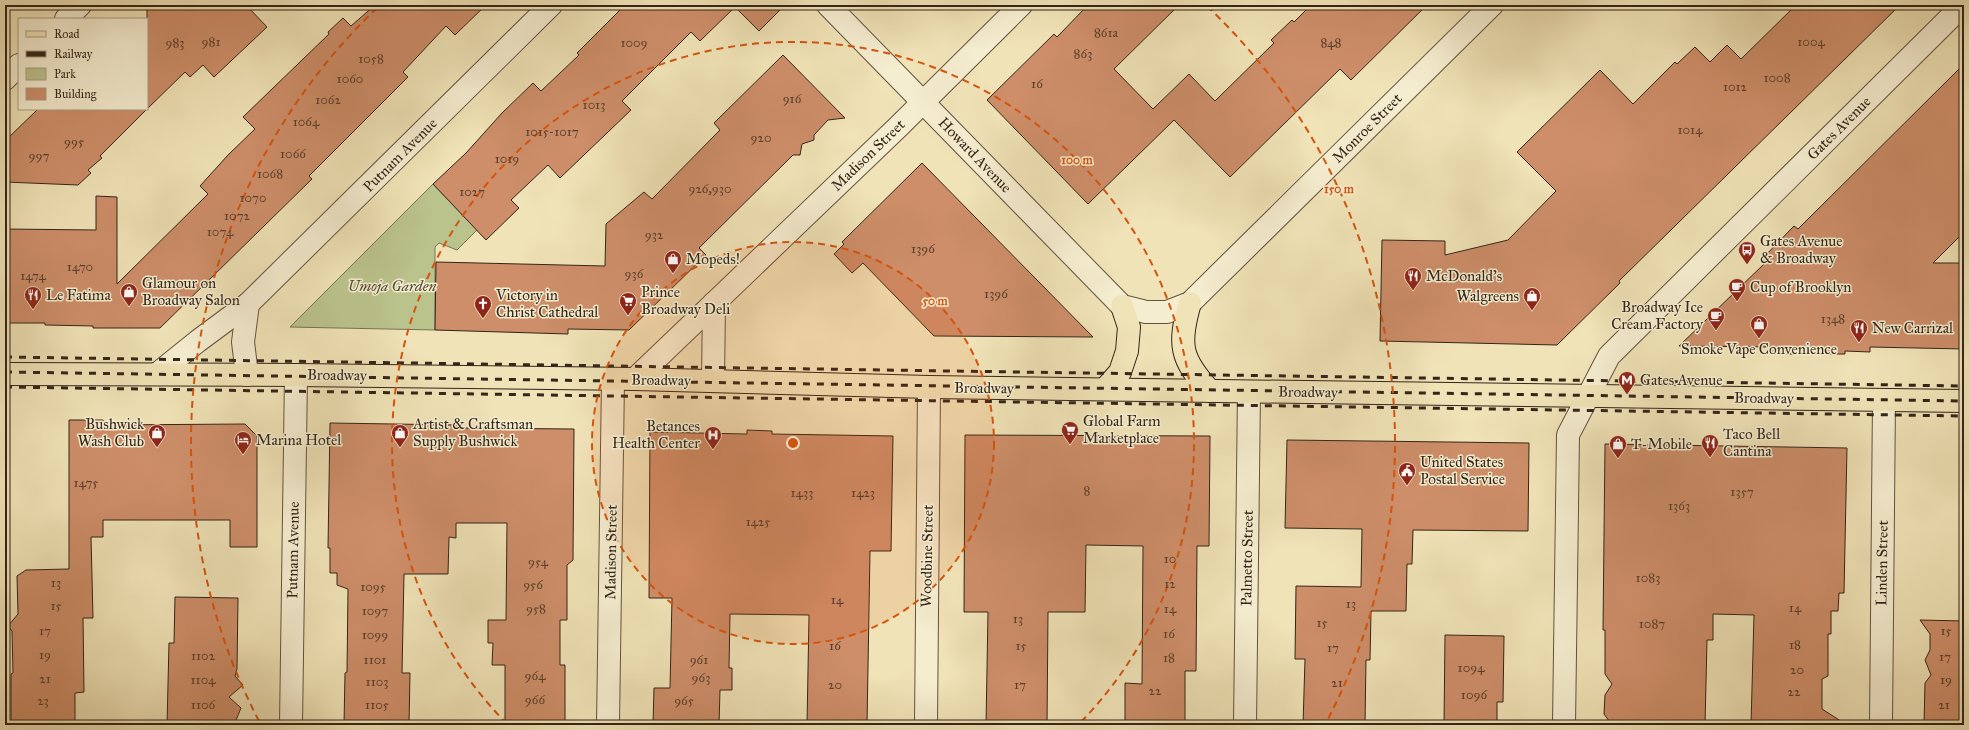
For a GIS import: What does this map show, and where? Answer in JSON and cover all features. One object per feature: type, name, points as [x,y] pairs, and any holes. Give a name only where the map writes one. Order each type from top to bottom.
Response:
[{"type":"main road","points":[[1190,303],[1183,329],[1183,351],[1194,374],[1210,391]]},
{"type":"main road","points":[[1105,389],[1120,372],[1127,351],[1129,327],[1122,306]]},
{"type":"main road","name":"Broadway","points":[[5,374],[296,375],[613,380],[635,379],[929,387],[1964,401]]},
{"type":"street","points":[[67,18],[80,5]]},
{"type":"street","name":"Putnam Avenue","points":[[157,374],[198,340],[248,304],[552,5]]},
{"type":"street","name":"Howard Avenue","points":[[828,5],[1122,306]]},
{"type":"street","name":"Madison Street","points":[[635,379],[1021,5]]},
{"type":"street","name":"Monroe Street","points":[[1122,306],[1146,312],[1167,312],[1190,303],[1492,5]]},
{"type":"street","name":"Gates Avenue","points":[[1564,725],[1568,435],[1609,356],[1962,5]]},
{"type":"street","points":[[5,79],[18,66]]},
{"type":"street","points":[[713,381],[714,303]]},
{"type":"street","points":[[247,375],[243,342],[248,304]]},
{"type":"street","name":"Putnam Avenue","points":[[291,725],[296,375]]},
{"type":"street","name":"Madison Street","points":[[608,725],[613,380]]},
{"type":"street","name":"Woodbine Street","points":[[926,725],[929,387]]},
{"type":"street","name":"Palmetto Street","points":[[1244,725],[1249,392]]},
{"type":"street","name":"Linden Street","points":[[1881,725],[1884,400]]},
{"type":"green space","name":"Umoja Garden","points":[[433,184],[477,230],[457,250],[439,243],[435,247],[435,330],[290,327]]},
{"type":"building","points":[[147,5],[246,5],[267,27],[214,77],[203,65],[190,77],[185,72],[148,108]]},
{"type":"building","points":[[375,5],[486,5],[455,35],[446,26],[403,72],[408,77],[309,176],[312,179],[160,328],[93,328],[93,326],[45,325],[45,323],[5,323],[5,229],[96,230],[96,196],[117,197],[117,284],[208,194],[200,186],[228,155],[255,129],[243,117],[329,34],[328,32],[343,18],[351,26]]},
{"type":"building","points":[[625,5],[785,5],[759,31],[735,7],[700,41],[691,32],[622,101],[631,110],[560,178],[548,165],[511,200],[519,208],[486,240],[433,184],[466,153],[502,113],[533,83],[541,91],[579,55],[577,53]]},
{"type":"building","points":[[1088,5],[1179,5],[1114,69],[1153,109],[1189,74],[1215,101],[1274,43],[1271,40],[1292,20],[1294,22],[1311,5],[1427,5],[1351,80],[1340,69],[1230,177],[1174,120],[1088,204],[987,100],[1054,34],[1057,37]]},
{"type":"building","points":[[1796,5],[1900,5],[1619,281],[1620,283],[1557,345],[1380,341],[1382,240],[1445,241],[1445,255],[1508,240],[1556,191],[1517,152],[1600,70],[1633,104],[1675,62],[1677,64],[1695,47],[1710,62],[1727,45],[1741,59]]},
{"type":"building","points":[[783,55],[845,118],[828,120],[814,135],[814,140],[802,144],[800,155],[793,155],[699,248],[706,255],[629,330],[568,329],[568,334],[435,330],[436,262],[605,266],[606,224],[644,192],[652,199],[720,130],[714,123]]},
{"type":"building","points":[[1964,64],[1964,232],[1933,263],[1964,263],[1964,349],[1870,347],[1870,352],[1845,351],[1845,354],[1771,354],[1771,347],[1679,346],[1764,264],[1760,261],[1794,226],[1798,229]]},
{"type":"building","points":[[37,110],[146,110],[100,156],[102,158],[88,170],[91,173],[78,185],[5,182],[5,141]]},
{"type":"building","points":[[922,163],[1093,337],[934,336],[863,263],[852,273],[834,254],[844,244],[842,242]]},
{"type":"building","points":[[69,420],[103,420],[103,425],[245,424],[257,436],[257,547],[230,547],[230,520],[103,520],[103,537],[91,537],[93,618],[83,618],[84,692],[75,693],[75,725],[11,725],[11,674],[13,673],[12,631],[8,626],[18,614],[17,576],[26,570],[69,569]]},
{"type":"building","points":[[330,423],[457,425],[458,428],[574,429],[573,560],[567,565],[567,620],[560,620],[560,665],[565,665],[565,725],[505,725],[505,665],[492,665],[493,643],[488,643],[488,620],[506,620],[507,523],[456,523],[456,538],[449,537],[448,574],[404,574],[402,673],[410,673],[409,725],[344,725],[345,673],[347,672],[348,589],[337,585],[337,573],[330,573],[330,548],[328,548]]},
{"type":"building","points":[[747,430],[772,431],[772,434],[893,436],[891,551],[870,551],[867,725],[807,725],[809,615],[730,614],[729,668],[732,668],[732,690],[720,690],[719,725],[653,725],[654,688],[670,688],[672,598],[649,598],[650,432],[747,434]]},
{"type":"building","points":[[965,435],[1210,436],[1209,546],[1197,546],[1196,671],[1185,671],[1185,725],[1125,725],[1125,683],[1142,684],[1143,546],[1086,545],[1085,612],[1048,612],[1047,725],[986,725],[988,612],[964,612]]},
{"type":"building","name":"United States Postal Service","points":[[1287,440],[1529,443],[1528,531],[1413,530],[1412,564],[1407,564],[1406,611],[1371,611],[1370,660],[1366,660],[1365,725],[1303,725],[1305,659],[1295,659],[1296,586],[1361,587],[1362,529],[1285,528]]},
{"type":"building","points":[[1605,444],[1847,448],[1844,593],[1839,593],[1838,611],[1831,611],[1831,634],[1828,634],[1828,676],[1822,679],[1822,709],[1847,725],[1751,725],[1754,615],[1713,614],[1713,640],[1707,640],[1705,725],[1612,725],[1604,714],[1605,695],[1612,684],[1605,674],[1605,630],[1603,630]]},
{"type":"building","points":[[175,597],[238,598],[237,669],[235,676],[243,685],[229,697],[241,708],[234,725],[167,725],[169,643],[174,643]]},
{"type":"building","points":[[1920,620],[1964,621],[1964,725],[1924,725],[1925,683],[1931,675],[1925,660],[1930,650],[1930,634]]},
{"type":"building","points":[[1445,635],[1504,636],[1503,702],[1497,702],[1497,725],[1444,725]]},
{"type":"railway","points":[[5,357],[1964,386]]},
{"type":"railway","points":[[5,372],[1964,401]]},
{"type":"railway","points":[[5,387],[1964,416]]},
{"type":"place","name":"Gates Avenue & Broadway","points":[[1747,265]]},
{"type":"place","name":"Mopeds!","points":[[673,274]]},
{"type":"place","name":"McDonald's","points":[[1413,291]]},
{"type":"place","name":"Cup of Brooklyn","points":[[1737,302]]},
{"type":"place","name":"Glamour on Broadway Salon","points":[[129,307]]},
{"type":"place","name":"Le Fatima","points":[[33,310]]},
{"type":"place","name":"Walgreens","points":[[1532,311]]},
{"type":"place","name":"Prince Broadway Deli","points":[[628,316]]},
{"type":"place","name":"Victory in Christ Cathedral","points":[[483,319]]},
{"type":"place","name":"Broadway Ice Cream Factory","points":[[1716,331]]},
{"type":"place","name":"Smoke Vape Convenience","points":[[1759,339]]},
{"type":"place","name":"New Carrizal","points":[[1859,343]]},
{"type":"place","name":"Gates Avenue","points":[[1627,395]]},
{"type":"place","name":"Global Farm Marketplace","points":[[1070,445]]},
{"type":"place","name":"Bushwick Wash Club","points":[[157,448]]},
{"type":"place","name":"Artist & Craftsman Supply Bushwick","points":[[400,448]]},
{"type":"place","name":"Betances Health Center","points":[[713,450]]},
{"type":"place","name":"Marina Hotel","points":[[243,455]]},
{"type":"place","name":"Taco Bell Cantina","points":[[1710,458]]},
{"type":"place","name":"T-Mobile","points":[[1618,459]]},
{"type":"place","name":"United States Postal Service","points":[[1407,486]]}]
